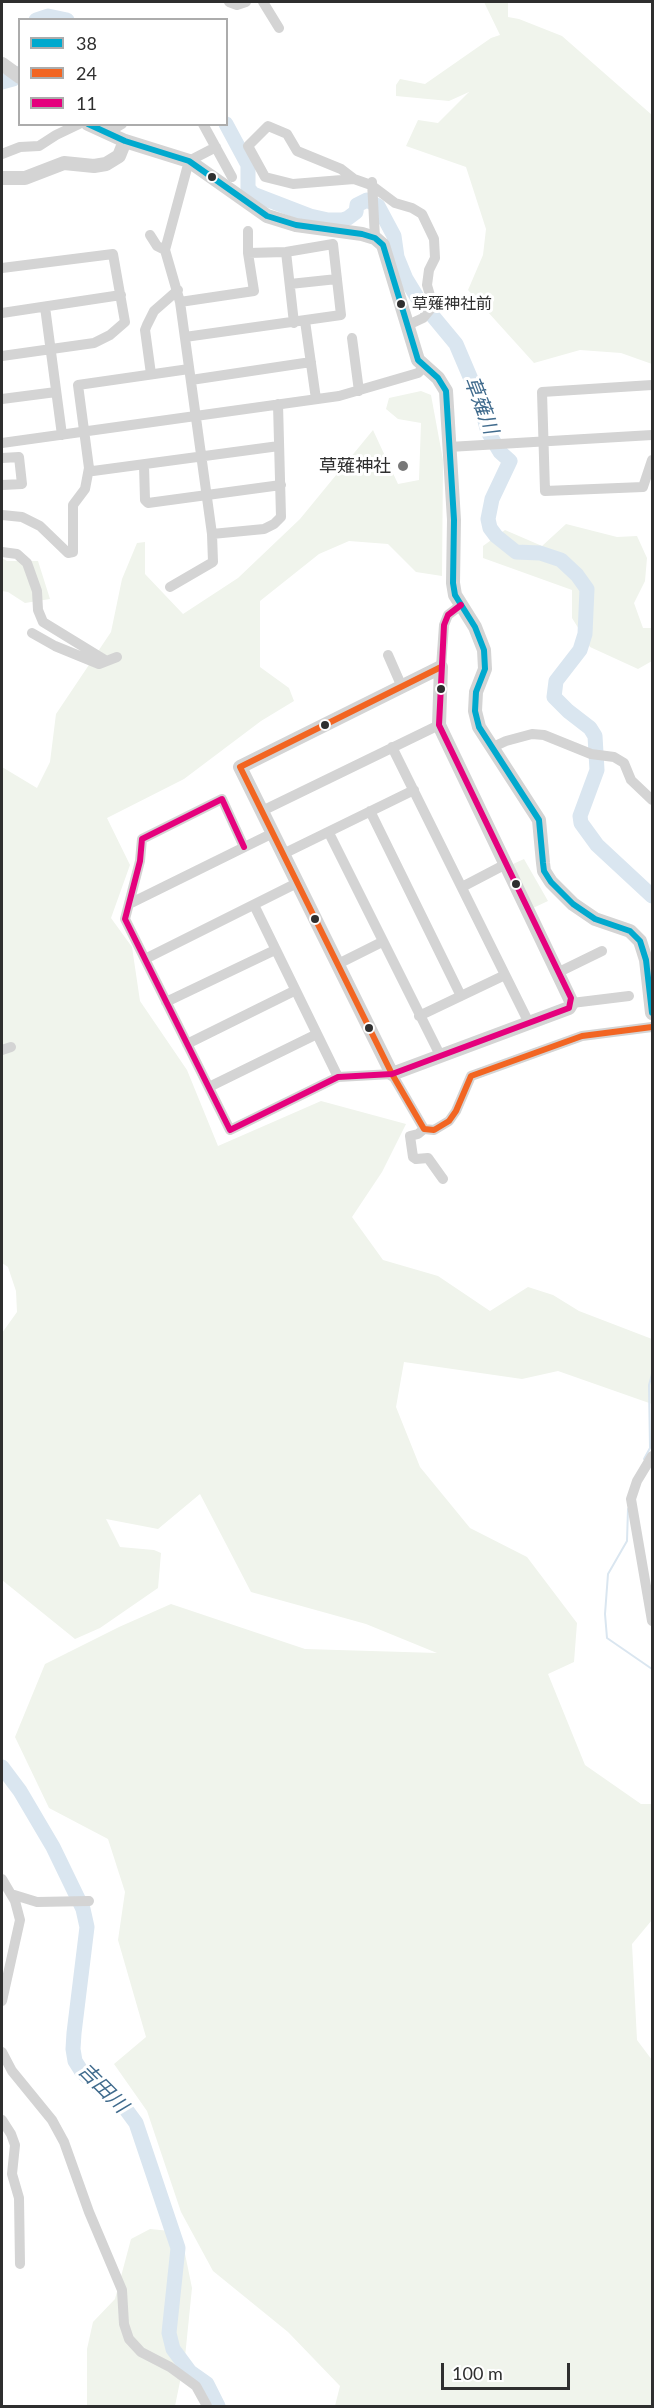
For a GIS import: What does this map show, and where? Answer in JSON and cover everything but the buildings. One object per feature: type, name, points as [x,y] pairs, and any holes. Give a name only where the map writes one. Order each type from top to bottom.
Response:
[{"type":"street","points":[[229,2],[237,5],[246,2]]},
{"type":"street","points":[[263,2],[279,28]]},
{"type":"street","points":[[2,154],[20,147],[39,146],[75,126]]},
{"type":"street","points":[[204,126],[232,177]]},
{"type":"street","points":[[354,179],[293,184],[265,177],[248,146],[268,126],[287,134],[297,151],[341,169],[372,192],[422,214],[434,239],[435,258],[429,270],[427,285],[433,306],[423,318],[408,326]]},
{"type":"street","points":[[114,127],[125,141],[189,161],[267,216],[297,225],[362,234],[375,238],[383,245],[418,360],[438,378],[446,391],[454,520],[453,583],[460,604],[475,627],[484,650],[485,669],[476,692],[475,711],[479,727],[539,820],[544,871],[551,882],[573,904],[595,919],[630,931],[640,941],[646,960],[652,1013]]},
{"type":"street","points":[[2,178],[25,178],[63,163],[94,166],[106,164],[118,156],[125,141]]},
{"type":"street","points":[[170,587],[213,562],[212,534],[180,302],[165,250],[189,161],[216,147]]},
{"type":"street","points":[[372,192],[375,238]]},
{"type":"street","points":[[180,302],[254,291],[248,253],[248,231]]},
{"type":"street","points":[[150,235],[157,246],[165,250]]},
{"type":"street","points":[[185,337],[341,315],[333,244],[286,252],[248,253]]},
{"type":"street","points":[[286,252],[290,284],[311,362],[316,399]]},
{"type":"street","points":[[2,268],[113,254],[125,322],[110,335],[94,343],[2,356]]},
{"type":"street","points":[[290,284],[337,279]]},
{"type":"street","points":[[151,374],[145,330],[154,311],[178,290]]},
{"type":"street","points":[[2,313],[121,295]]},
{"type":"street","points":[[45,307],[62,435]]},
{"type":"street","points":[[352,338],[360,391]]},
{"type":"street","points":[[191,380],[311,362]]},
{"type":"street","points":[[2,443],[316,399],[360,391],[418,373],[424,367]]},
{"type":"street","points":[[2,515],[22,517],[40,526],[68,553],[73,552],[73,505],[85,489],[89,468],[78,385],[189,369]]},
{"type":"street","points":[[652,385],[542,392],[545,491],[643,487],[652,460]]},
{"type":"street","points":[[2,399],[56,392]]},
{"type":"street","points":[[212,534],[264,529],[281,517],[278,404]]},
{"type":"street","points":[[449,447],[652,435]]},
{"type":"street","points":[[89,468],[93,471],[279,446]]},
{"type":"street","points":[[2,458],[18,457],[22,484],[2,485]]},
{"type":"street","points":[[144,465],[145,500],[148,503],[281,485]]},
{"type":"street","points":[[2,552],[17,554],[27,563],[35,580],[38,610],[43,622],[105,660]]},
{"type":"street","points":[[460,604],[448,615],[444,625],[438,725],[572,1003]]},
{"type":"street","points":[[32,633],[55,646],[99,664],[117,657]]},
{"type":"street","points":[[387,656],[402,687]]},
{"type":"street","points":[[424,1129],[392,1074],[240,767],[441,667]]},
{"type":"street","points":[[262,811],[438,725]]},
{"type":"street","points":[[493,747],[532,734],[544,735],[596,754],[614,757],[624,763],[631,780],[652,800]]},
{"type":"street","points":[[392,747],[528,1021]]},
{"type":"street","points":[[283,854],[414,790]]},
{"type":"street","points":[[244,847],[222,799],[142,839],[140,861],[124,919],[230,1130],[338,1077],[392,1074],[528,1021],[569,1008],[572,1003]]},
{"type":"street","points":[[370,811],[462,996]]},
{"type":"street","points":[[129,904],[273,833]]},
{"type":"street","points":[[329,833],[440,1055]]},
{"type":"street","points":[[462,887],[506,864]]},
{"type":"street","points":[[145,959],[297,883]]},
{"type":"street","points":[[254,905],[338,1077]]},
{"type":"street","points":[[338,964],[382,942]]},
{"type":"street","points":[[166,1002],[275,950]]},
{"type":"street","points":[[559,972],[602,951]]},
{"type":"street","points":[[419,1016],[505,975]]},
{"type":"street","points":[[187,1044],[294,991]]},
{"type":"street","points":[[572,1003],[629,996]]},
{"type":"street","points":[[443,1179],[428,1158],[413,1157],[410,1136],[424,1129],[434,1130],[449,1121],[456,1112],[471,1076],[582,1036],[652,1027]]},
{"type":"street","points":[[209,1087],[316,1034]]},
{"type":"street","points":[[652,1456],[637,1481],[631,1499],[652,1621]]},
{"type":"street","points":[[2,1879],[11,1894],[20,1920],[2,2001]]},
{"type":"street","points":[[11,1894],[37,1902],[89,1901]]},
{"type":"street","points":[[2,1962],[15,1944]]},
{"type":"street","points":[[2,2052],[12,2071],[52,2120],[64,2142],[89,2212],[122,2290],[124,2324],[129,2339],[141,2352],[170,2367],[196,2386],[207,2406]]},
{"type":"street","points":[[2,2120],[15,2145],[12,2174],[19,2198],[20,2264]]},
{"type":"shaded area","points":[[484,2],[508,2],[508,17],[562,36],[652,115],[652,364],[621,353],[580,350],[534,363],[468,290],[483,255],[486,229],[466,167],[406,146],[418,120],[438,123],[469,92],[449,101],[396,96],[396,85],[400,79],[425,84],[491,38],[500,35]]},
{"type":"shaded area","points":[[421,391],[431,395],[443,460],[442,576],[416,572],[388,544],[349,541],[319,554],[260,601],[260,667],[289,688],[294,701],[261,721],[184,779],[107,818],[130,865],[111,918],[132,947],[140,1001],[187,1070],[218,1146],[321,1101],[406,1124],[382,1172],[352,1217],[383,1260],[438,1276],[490,1311],[528,1287],[553,1295],[579,1311],[652,1339],[652,1404],[558,1371],[522,1379],[404,1362],[396,1407],[420,1467],[470,1528],[527,1557],[577,1623],[574,1662],[548,1674],[585,1765],[641,1804],[652,1804],[652,1920],[632,1944],[637,2040],[652,2060],[652,2406],[335,2406],[340,2386],[288,2332],[213,2271],[181,2212],[147,2111],[114,2064],[146,2037],[118,1940],[125,1892],[108,1839],[49,1808],[15,1737],[45,1664],[171,1604],[305,1649],[437,1653],[366,1624],[251,1592],[200,1494],[158,1529],[106,1519],[120,1547],[154,1550],[161,1553],[158,1588],[100,1628],[75,1639],[2,1580],[2,1333],[17,1312],[16,1291],[8,1267],[2,1263],[2,767],[37,788],[50,762],[56,714],[111,632],[122,579],[137,543],[145,542],[145,574],[183,614],[238,578],[300,519],[373,430],[398,484],[419,480],[421,423],[398,419],[386,409],[389,398]]},
{"type":"shaded area","points":[[566,524],[617,537],[637,536],[647,558],[645,581],[634,603],[643,628],[652,628],[652,661],[638,669],[590,647],[572,618],[572,590],[483,558],[483,546],[505,530],[542,546]]},
{"type":"shaded area","points":[[2,558],[7,561],[38,561],[50,599],[25,603],[8,592],[2,591]]},
{"type":"shaded area","points":[[524,859],[548,901],[533,908],[513,864]]},
{"type":"shaded area","points":[[150,2229],[170,2231],[184,2249],[192,2288],[185,2357],[175,2406],[87,2406],[87,2349],[93,2322],[115,2299],[131,2239]]},
{"type":"waterway","name":"草薙川","points":[[42,18],[48,16],[58,18]]},
{"type":"waterway","name":"草薙川","points":[[2,82],[13,79],[18,75]]},
{"type":"waterway","name":"草薙川","points":[[227,126],[248,165],[248,188],[253,194],[310,216],[328,220],[348,218],[356,212],[357,205],[367,200],[378,206],[394,236],[397,257],[406,279],[417,297],[456,344],[479,398],[488,432],[500,452],[510,461],[492,499],[488,519],[490,528],[496,536],[516,552],[540,553],[561,560],[577,575],[587,589],[585,634],[580,650],[556,681],[554,697],[590,728],[595,736],[597,770],[580,816],[581,823],[597,845],[652,896]]},
{"type":"waterway","name":"草薙川","points":[[644,1459],[650,1448],[649,1385],[652,1374]]},
{"type":"waterway","name":"草薙川","points":[[628,1509],[627,1541],[608,1574],[605,1614],[607,1638],[652,1669]]},
{"type":"waterway","name":"吉田川","points":[[2,1767],[20,1791],[53,1847],[83,1909],[87,1927],[74,2033],[75,2061],[82,2072],[122,2104],[136,2123],[178,2248],[169,2333],[173,2349],[190,2372],[207,2384],[218,2406]]},
{"type":"transit line","name":"38","points":[[92,126],[125,141],[189,161],[267,216],[296,225],[362,234],[375,238],[383,245],[418,360],[438,378],[446,391],[454,520],[453,583],[455,595],[475,627],[484,650],[485,669],[476,692],[475,711],[479,727],[539,820],[544,871],[551,882],[573,904],[595,919],[630,931],[640,941],[646,960],[652,1013]]},
{"type":"transit line","name":"11","points":[[244,847],[222,799],[142,839],[140,861],[125,919],[230,1130],[338,1077],[392,1074],[569,1008],[571,998],[439,725],[444,625],[448,615],[461,605]]},
{"type":"transit line","name":"24","points":[[441,667],[240,767],[392,1074],[424,1129],[434,1130],[449,1121],[456,1111],[471,1076],[582,1036],[652,1027]]},
{"type":"place","name":"草薙神社前","points":[[401,304]]},
{"type":"place","name":"草薙神社","points":[[403,466]]}]
